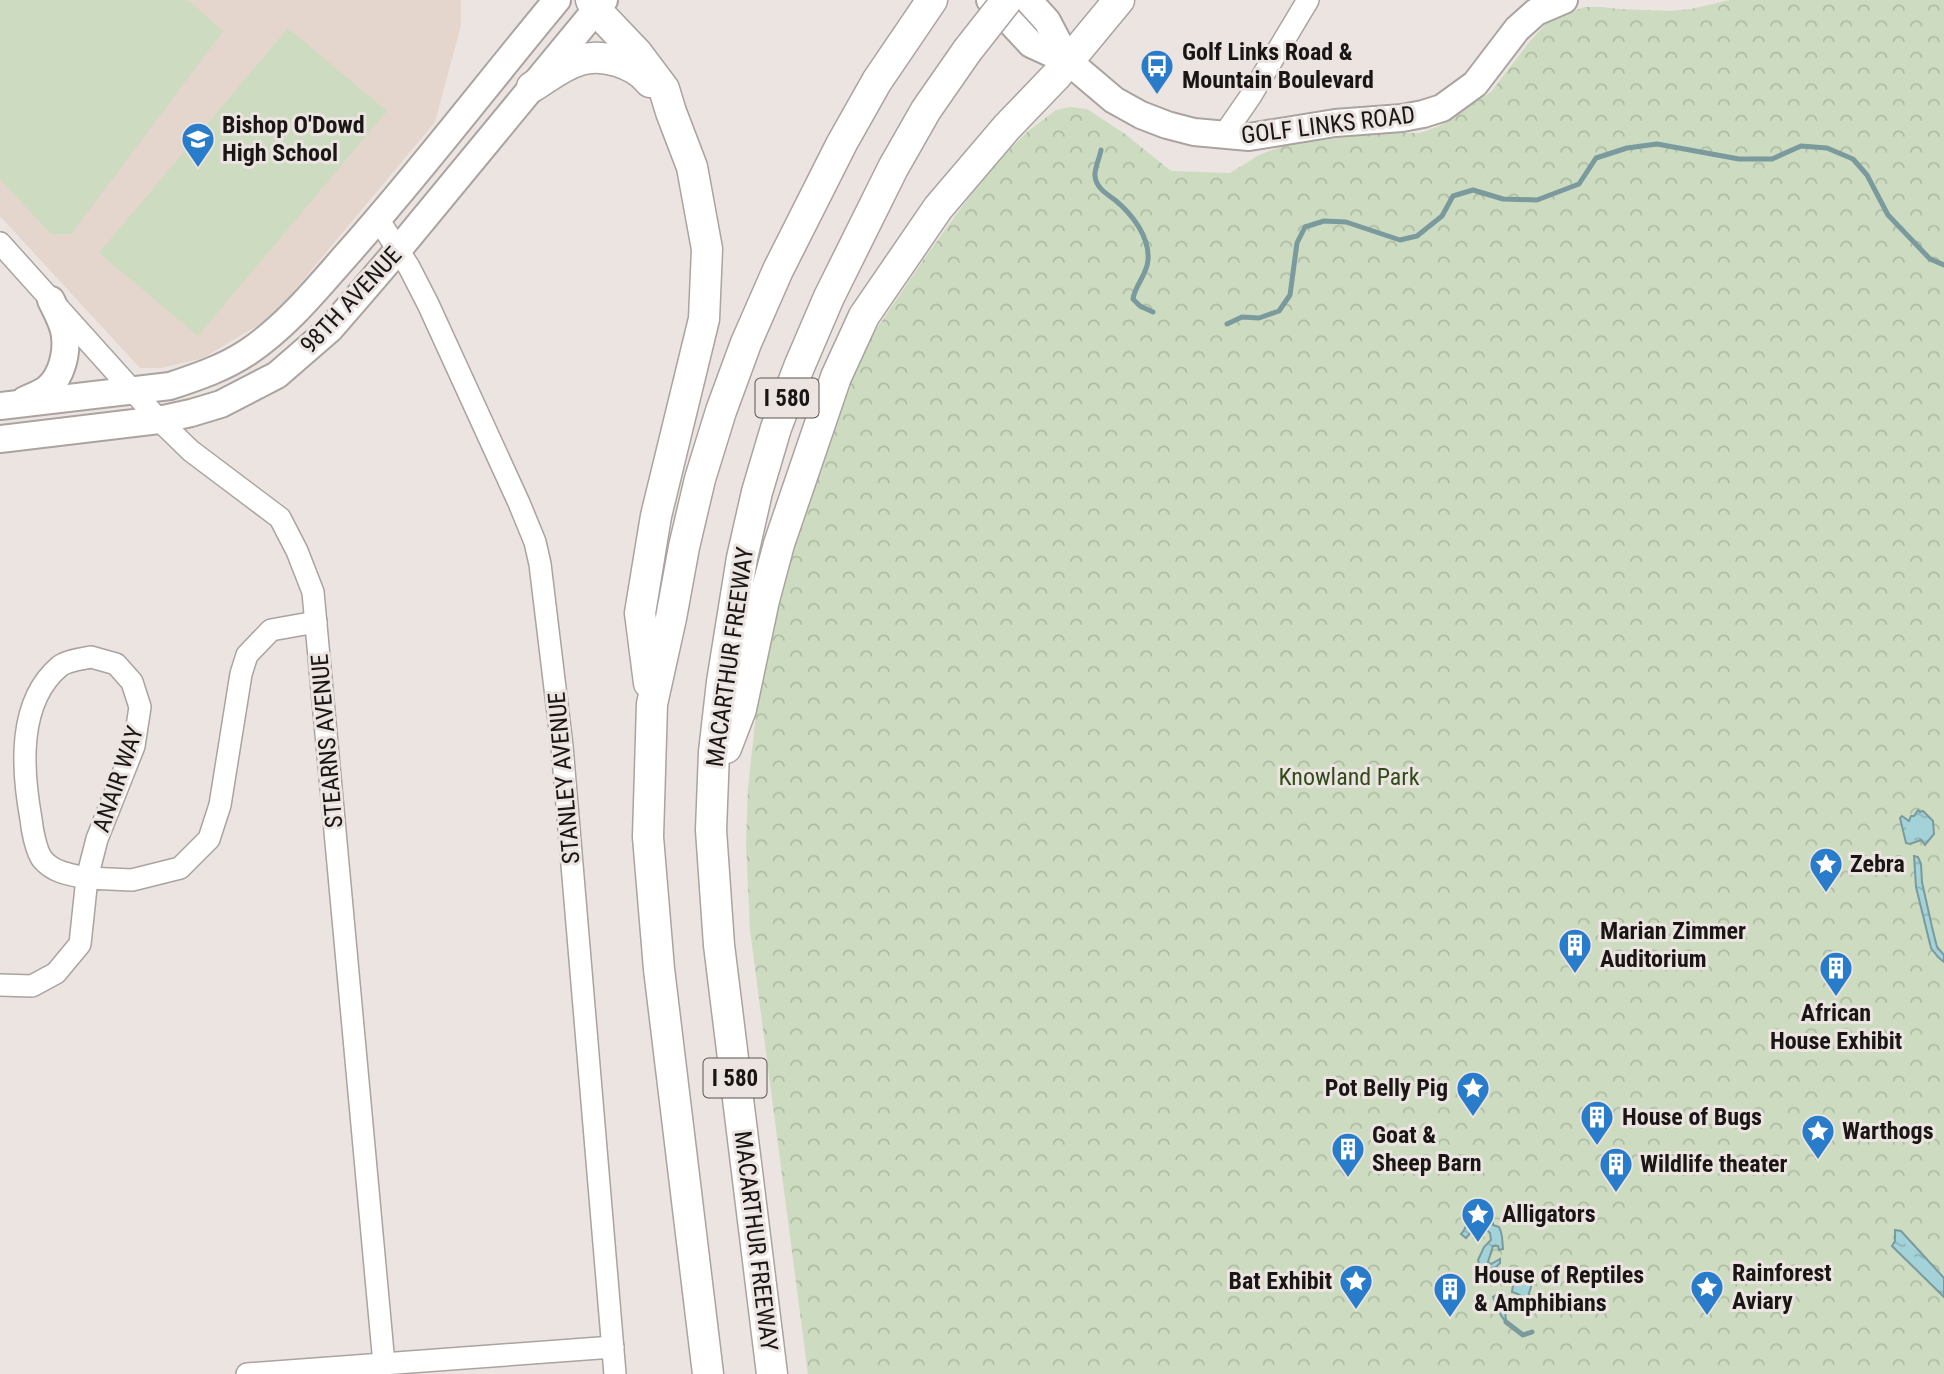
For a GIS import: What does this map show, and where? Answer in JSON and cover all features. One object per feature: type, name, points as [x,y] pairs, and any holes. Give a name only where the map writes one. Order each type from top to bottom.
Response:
[{"type":"highway","name":"MACARTHUR FREEWAY","points":[[772,1374],[719,945],[711,830],[722,682],[742,558],[757,492],[776,428],[799,367],[868,217],[926,110],[1007,0]]},
{"type":"highway","points":[[713,780],[741,709],[779,544],[836,377],[864,316],[938,208],[1007,127],[1047,87],[1119,0]]},
{"type":"highway","points":[[597,3],[664,89],[692,167],[707,249],[704,319],[656,516],[640,613],[652,704]]},
{"type":"highway","name":"I 580","points":[[708,1374],[659,969],[648,837],[652,704],[700,478],[720,411],[746,343],[778,270],[842,143],[877,81],[928,6]]},
{"type":"highway","points":[[531,87],[582,59],[604,59],[635,69],[647,78],[671,112]]},
{"type":"highway","points":[[697,1289],[699,1374]]},
{"type":"main road","name":"98TH AVENUE","points":[[10,404],[170,386],[231,363],[278,330],[378,219],[557,0]]},
{"type":"main road","name":"GOLF LINKS ROAD","points":[[990,0],[1031,44],[1068,61],[1114,100],[1141,115],[1194,132],[1249,137],[1335,123],[1402,118],[1442,108],[1475,84],[1517,29],[1536,12],[1564,0]]},
{"type":"main road","name":"GOLF LINKS ROAD","points":[[1028,0],[1048,21],[1068,61]]},
{"type":"main road","name":"98TH AVENUE","points":[[0,439],[191,414],[221,404],[277,375],[330,329],[398,250],[597,3]]},
{"type":"main road","points":[[10,404],[49,387],[62,366],[65,334],[51,300]]},
{"type":"street","points":[[1223,136],[1250,97],[1308,0]]},
{"type":"street","name":"STANLEY AVENUE","points":[[378,219],[428,304],[519,503],[541,564],[562,746],[615,1374]]},
{"type":"street","name":"STEARNS AVENUE","points":[[0,243],[191,452],[281,518],[313,592],[384,1364]]},
{"type":"street","name":"ANAIR WAY","points":[[0,985],[32,986],[56,973],[80,943],[87,878],[97,839],[134,746],[140,707],[132,682],[116,664],[91,657],[62,664],[42,686],[29,719],[24,758],[33,832],[43,860],[61,873],[87,878],[132,880],[180,868],[209,839],[220,806],[241,674],[247,655],[271,629],[316,622]]},
{"type":"street","points":[[247,1374],[613,1346]]},
{"type":"shaded area","name":"Bishop O'Dowd High School","points":[[0,0],[461,0],[461,25],[435,122],[272,317],[203,358],[161,368],[140,368],[0,216]]},
{"type":"green space","points":[[0,0],[188,0],[223,31],[71,234],[51,234],[0,179]]},
{"type":"green space","name":"Knowland Park","points":[[1730,0],[1944,0],[1944,1374],[808,1374],[750,930],[746,842],[748,788],[757,705],[788,557],[833,419],[867,343],[975,189],[1027,132],[1056,110],[1070,107],[1087,109],[1125,134],[1171,171],[1230,173],[1259,155],[1288,144],[1381,133],[1420,133],[1439,126],[1491,92],[1530,41],[1546,24],[1561,15],[1585,7],[1670,11]]},
{"type":"green space","points":[[288,28],[387,111],[198,336],[99,253]]},
{"type":"water","points":[[1918,810],[1923,811],[1933,821],[1934,834],[1925,845],[1921,840],[1906,843],[1900,818],[1902,816],[1909,821]]},
{"type":"water","points":[[1914,856],[1918,857],[1921,864],[1922,882],[1932,927],[1937,947],[1944,955],[1944,962],[1931,948],[1916,887]]},
{"type":"water","points":[[1483,1211],[1493,1216],[1493,1225],[1499,1227],[1503,1249],[1499,1250],[1498,1246],[1493,1246],[1488,1262],[1491,1264],[1500,1259],[1500,1263],[1496,1267],[1486,1269],[1480,1277],[1476,1273],[1478,1260],[1491,1240],[1490,1233],[1482,1226],[1466,1238],[1461,1234],[1469,1218]]},
{"type":"water","points":[[1895,1230],[1901,1231],[1944,1278],[1944,1297],[1892,1246]]},
{"type":"water","points":[[1519,1276],[1529,1279],[1531,1287],[1528,1309],[1522,1297],[1512,1292]]},
{"type":"water","points":[[1500,1293],[1513,1300],[1505,1309],[1506,1322],[1493,1297]]},
{"type":"waterway","points":[[1227,324],[1242,317],[1259,318],[1279,311],[1290,295],[1297,243],[1305,227],[1324,221],[1346,222],[1400,240],[1417,236],[1442,216],[1453,196],[1473,190],[1503,199],[1537,200],[1579,184],[1596,158],[1627,148],[1657,144],[1739,159],[1772,159],[1801,146],[1827,148],[1853,159],[1867,175],[1888,215],[1930,259],[1944,265]]},
{"type":"waterway","points":[[1101,150],[1095,173],[1097,184],[1133,219],[1143,235],[1148,251],[1147,265],[1133,299],[1153,312]]},
{"type":"waterway","points":[[1506,1322],[1523,1335],[1532,1332]]},
{"type":"place","name":"Golf Links Road & Mountain Boulevard","points":[[1157,96]]},
{"type":"place","name":"Bishop O'Dowd High School","points":[[198,169]]},
{"type":"place","name":"Zebra","points":[[1826,894]]},
{"type":"place","name":"Marian Zimmer Auditorium","points":[[1575,975]]},
{"type":"place","name":"African House Exhibit","points":[[1836,998]]},
{"type":"place","name":"Pot Belly Pig","points":[[1473,1118]]},
{"type":"place","name":"House of Bugs","points":[[1597,1147]]},
{"type":"place","name":"Warthogs","points":[[1818,1161]]},
{"type":"place","name":"Goat & Sheep Barn","points":[[1348,1179]]},
{"type":"place","name":"Wildlife theater","points":[[1616,1194]]},
{"type":"place","name":"Alligators","points":[[1478,1244]]},
{"type":"place","name":"Bat Exhibit","points":[[1356,1311]]},
{"type":"place","name":"Rainforest Aviary","points":[[1707,1317]]},
{"type":"place","name":"House of Reptiles & Amphibians","points":[[1450,1319]]}]
